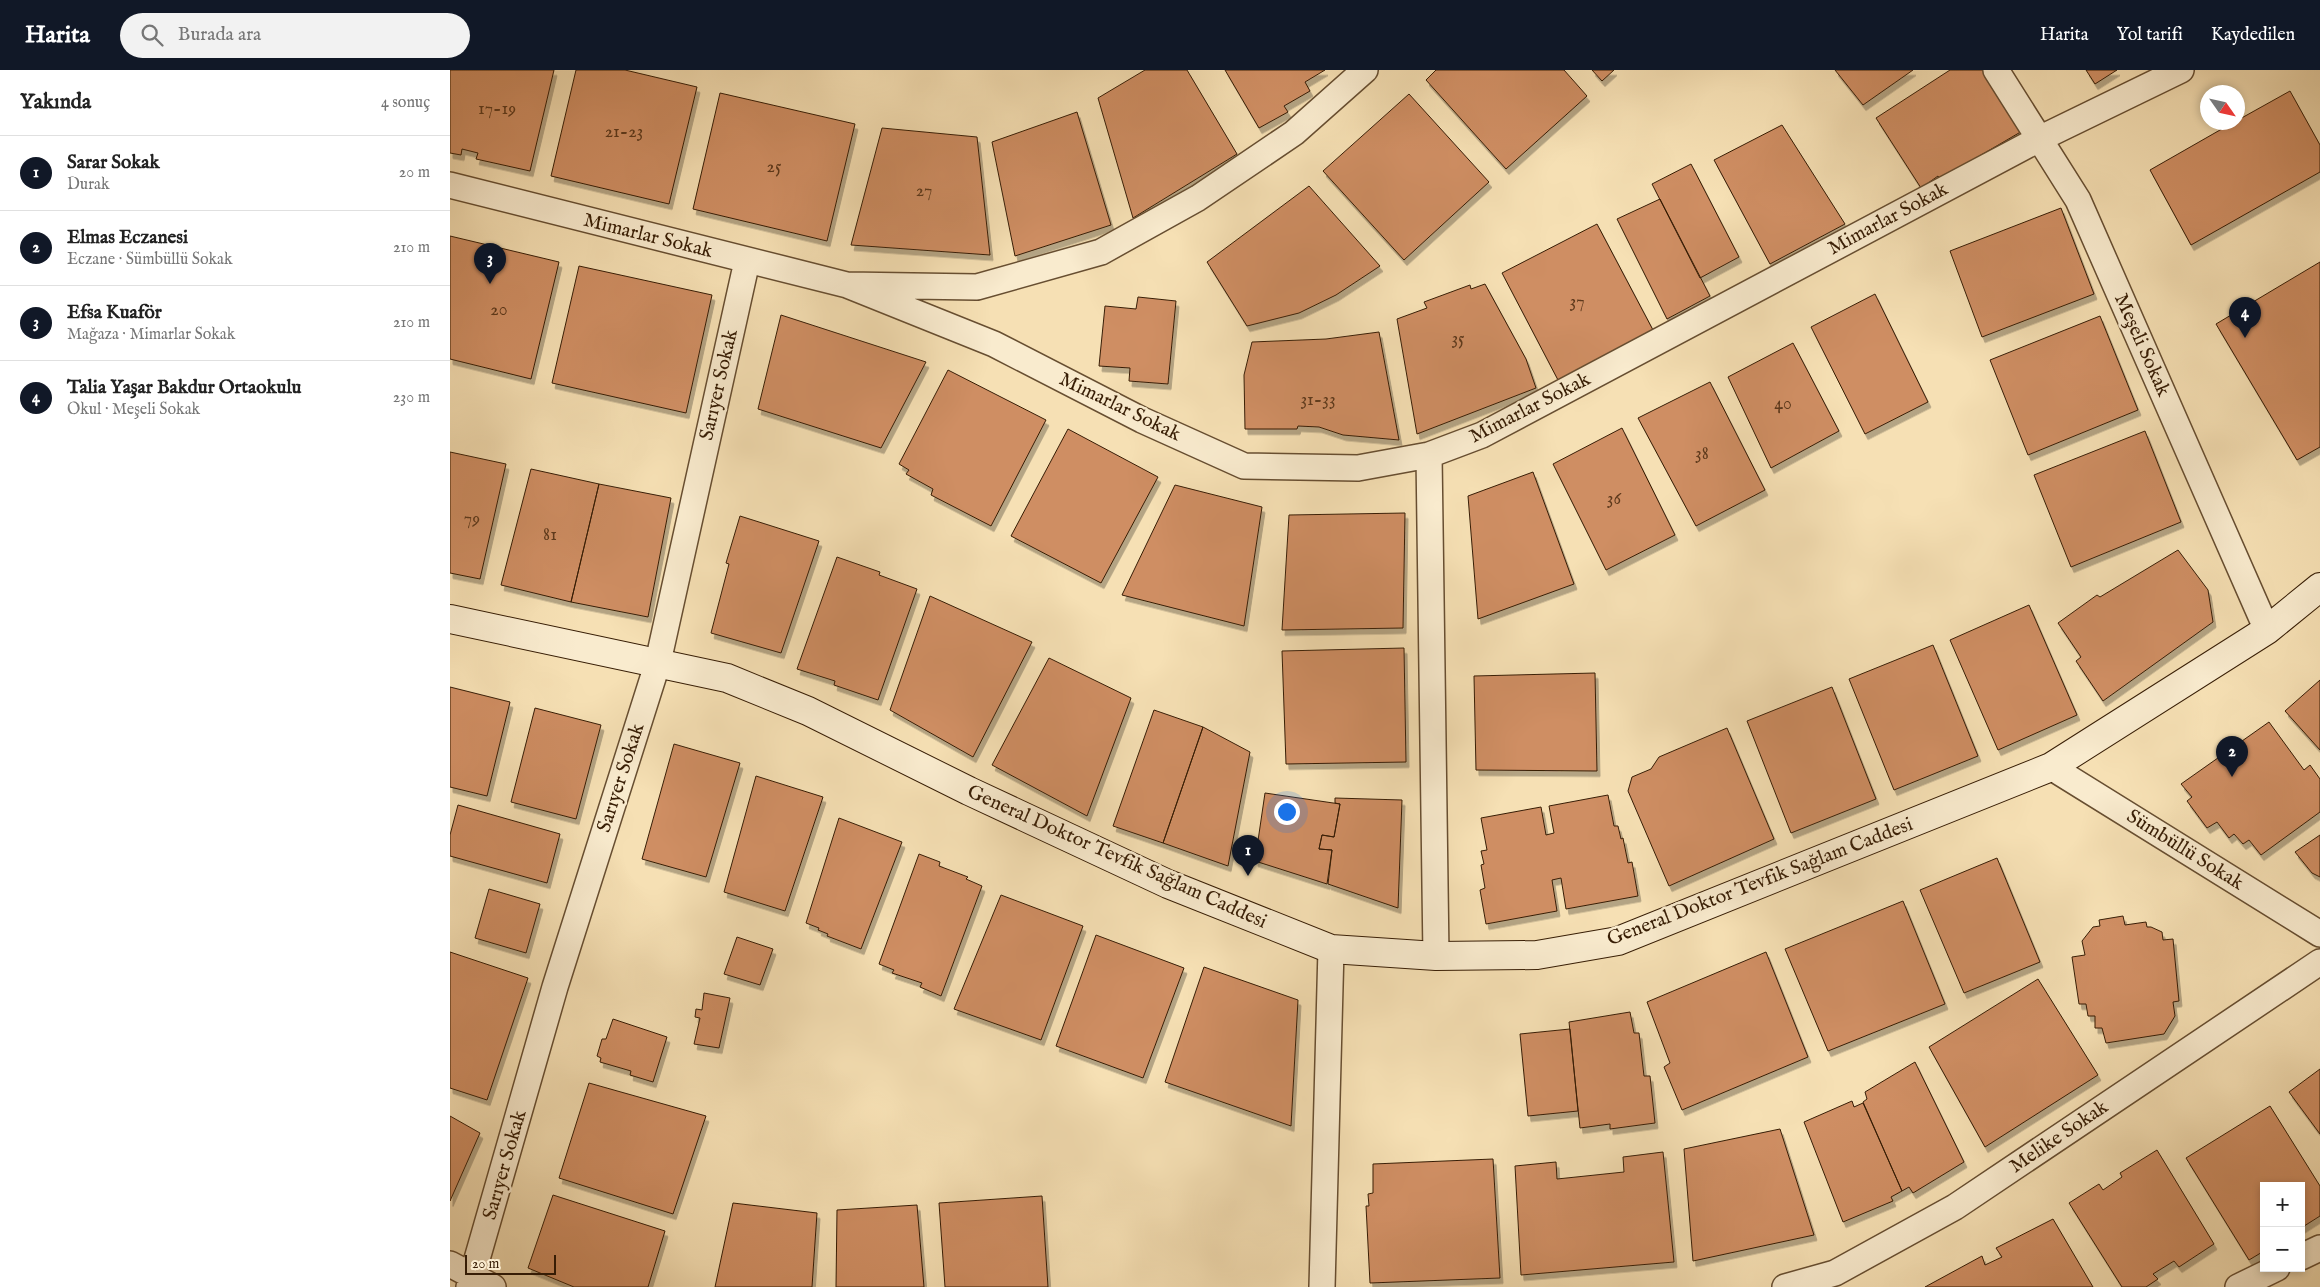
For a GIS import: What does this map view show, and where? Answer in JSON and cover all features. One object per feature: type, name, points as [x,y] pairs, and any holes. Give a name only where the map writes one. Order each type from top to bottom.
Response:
[{"type":"main road","name":"General Doktor Tevfik Sağlam Caddesi","points":[[450,619],[727,678],[808,711],[970,791],[1168,884],[1330,950],[1436,956],[1537,955],[1618,941],[2051,767],[2267,630],[2320,587]]},
{"type":"street","name":"Mimarlar Sokak","points":[[847,285],[977,287],[1101,252],[1198,198],[1294,133],[1365,70]]},
{"type":"street","name":"Meşeli Sokak","points":[[1996,70],[2078,200],[2267,630]]},
{"type":"street","name":"Mimarlar Sokak","points":[[450,186],[847,285],[994,344],[1142,420],[1244,466],[1358,468],[1429,454],[1482,435],[2039,138],[2182,70]]},
{"type":"street","name":"Sarıyer Sokak","points":[[478,1284],[555,987],[658,662],[747,261]]},
{"type":"street","points":[[1429,454],[1436,956]]},
{"type":"street","name":"Sümbüllü Sokak","points":[[2051,767],[2320,934]]},
{"type":"street","points":[[1322,1287],[1330,950]]},
{"type":"street","name":"Melike Sokak","points":[[1785,1287],[1835,1273],[1955,1207],[2320,962]]},
{"type":"street","points":[[2305,1255],[2320,1248]]},
{"type":"street","points":[[450,1264],[478,1284]]},
{"type":"street","points":[[2238,1287],[2269,1272]]},
{"type":"building","points":[[450,70],[554,70],[530,171],[476,159],[478,153],[462,149],[461,155],[450,153]]},
{"type":"building","points":[[576,70],[625,70],[697,87],[669,204],[551,176]]},
{"type":"building","points":[[1145,70],[1187,70],[1237,154],[1133,218],[1098,98]]},
{"type":"building","points":[[1225,70],[1325,70],[1305,82],[1310,91],[1284,106],[1288,112],[1259,128]]},
{"type":"building","points":[[1436,70],[1564,70],[1587,96],[1506,169],[1426,80]]},
{"type":"building","points":[[1592,70],[1614,70],[1602,81]]},
{"type":"building","points":[[1835,70],[1913,70],[1863,105]]},
{"type":"building","points":[[1950,70],[1985,70],[2024,130],[1940,179],[1938,176],[1921,188],[1876,118]]},
{"type":"building","points":[[2086,70],[2117,70],[2095,84]]},
{"type":"building","points":[[2290,91],[2320,145],[2320,172],[2191,245],[2150,170],[2220,130],[2245,130],[2245,116]]},
{"type":"building","points":[[720,93],[855,124],[827,241],[693,209]]},
{"type":"building","points":[[1409,94],[1489,182],[1404,260],[1323,171]]},
{"type":"building","points":[[1077,112],[1111,225],[1015,256],[992,142]]},
{"type":"building","points":[[1782,125],[1845,224],[1770,264],[1714,160]]},
{"type":"building","points":[[882,128],[977,137],[990,255],[851,245]]},
{"type":"building","points":[[1691,164],[1739,257],[1700,278],[1652,184]]},
{"type":"building","points":[[1309,186],[1380,266],[1336,295],[1299,313],[1247,326],[1207,262]]},
{"type":"building","points":[[1660,199],[1710,296],[1667,319],[1617,219]]},
{"type":"building","points":[[2061,208],[2094,294],[1982,337],[1950,251]]},
{"type":"building","points":[[1597,224],[1653,330],[1558,380],[1502,273]]},
{"type":"building","points":[[450,236],[559,262],[531,379],[450,359]]},
{"type":"building","points":[[2320,262],[2320,447],[2297,460],[2216,324]]},
{"type":"building","points":[[579,266],[712,295],[686,413],[552,383]]},
{"type":"building","points":[[1485,284],[1526,359],[1536,388],[1417,434],[1397,319],[1427,308],[1424,302],[1470,285],[1471,289]]},
{"type":"building","points":[[1875,294],[1928,402],[1865,434],[1811,327]]},
{"type":"building","points":[[1138,297],[1176,301],[1168,384],[1129,381],[1130,368],[1099,366],[1105,306],[1136,309]]},
{"type":"building","points":[[781,315],[926,362],[881,448],[758,409]]},
{"type":"building","points":[[2100,316],[2138,410],[2028,455],[1990,360]]},
{"type":"building","points":[[1379,332],[1399,440],[1343,435],[1319,427],[1298,426],[1297,429],[1245,429],[1244,375],[1252,342],[1326,339]]},
{"type":"building","points":[[1793,343],[1839,431],[1771,468],[1728,377]]},
{"type":"building","points":[[948,370],[1046,420],[991,526],[931,495],[933,489],[906,474],[909,470],[899,464]]},
{"type":"building","points":[[1710,382],[1765,490],[1696,526],[1638,418]]},
{"type":"building","points":[[1622,428],[1675,535],[1606,570],[1553,464]]},
{"type":"building","points":[[1068,429],[1158,477],[1101,583],[1011,536]]},
{"type":"building","points":[[2145,431],[2181,522],[2071,567],[2034,475]]},
{"type":"building","points":[[450,452],[506,464],[480,579],[450,573]]},
{"type":"building","points":[[531,469],[599,484],[571,602],[501,585]]},
{"type":"building","points":[[1533,472],[1574,584],[1478,619],[1468,496]]},
{"type":"building","points":[[599,484],[671,498],[648,617],[571,602]]},
{"type":"building","points":[[1175,485],[1262,507],[1244,626],[1122,595]]},
{"type":"building","points":[[1405,513],[1403,628],[1282,630],[1289,515]]},
{"type":"building","points":[[740,516],[819,541],[781,653],[711,633],[729,564],[726,563]]},
{"type":"building","points":[[2178,550],[2208,590],[2213,622],[2103,701],[2076,661],[2081,657],[2058,623],[2097,595],[2100,597]]},
{"type":"building","points":[[837,557],[880,572],[879,575],[917,589],[878,700],[834,685],[835,681],[797,669]]},
{"type":"building","points":[[930,596],[1032,642],[973,757],[890,710]]},
{"type":"building","points":[[2029,605],[2077,715],[1998,750],[1950,640]]},
{"type":"building","points":[[1933,645],[1978,756],[1894,790],[1849,679]]},
{"type":"building","points":[[1404,648],[1406,762],[1286,764],[1282,651]]},
{"type":"building","points":[[1049,658],[1131,698],[1087,816],[992,765]]},
{"type":"building","points":[[1595,673],[1597,771],[1476,770],[1474,676]]},
{"type":"building","points":[[2320,680],[2320,750],[2285,711]]},
{"type":"building","points":[[450,687],[510,702],[487,796],[450,787]]},
{"type":"building","points":[[1832,687],[1876,799],[1791,833],[1747,721]]},
{"type":"building","points":[[535,708],[601,725],[576,819],[511,802]]},
{"type":"building","points":[[1154,710],[1203,727],[1163,843],[1113,826]]},
{"type":"building","points":[[2269,722],[2304,770],[2310,765],[2320,779],[2320,812],[2261,855],[2249,840],[2243,844],[2234,834],[2229,838],[2217,822],[2207,828],[2187,801],[2192,797],[2181,784]]},
{"type":"building","points":[[1203,727],[1250,752],[1228,866],[1163,843]]},
{"type":"building","points":[[1727,728],[1774,839],[1669,886],[1628,791],[1632,777],[1651,769],[1659,757]]},
{"type":"building","points":[[674,744],[740,763],[706,877],[642,859]]},
{"type":"building","points":[[756,776],[823,797],[785,911],[724,892]]},
{"type":"building","points":[[1265,793],[1340,804],[1334,837],[1322,835],[1319,849],[1332,850],[1327,884],[1255,861]]},
{"type":"building","points":[[1608,795],[1614,826],[1618,826],[1621,839],[1623,838],[1628,863],[1632,862],[1638,896],[1566,909],[1561,878],[1552,880],[1557,911],[1486,924],[1480,890],[1485,888],[1481,865],[1484,864],[1481,851],[1487,850],[1481,818],[1541,807],[1546,835],[1554,833],[1549,806]]},
{"type":"building","points":[[1335,798],[1402,800],[1398,908],[1328,884],[1332,850],[1319,849],[1322,835],[1334,837],[1340,804],[1335,803]]},
{"type":"building","points":[[458,805],[560,834],[547,883],[450,856],[450,835]]},
{"type":"building","points":[[839,818],[902,842],[861,949],[827,936],[828,934],[818,930],[819,928],[806,923]]},
{"type":"building","points":[[2320,835],[2320,877],[2312,873],[2295,852]]},
{"type":"building","points":[[919,854],[940,862],[939,866],[968,877],[966,879],[982,886],[941,996],[920,987],[922,983],[892,973],[894,970],[879,964]]},
{"type":"building","points":[[1997,858],[2040,962],[1964,993],[1920,890]]},
{"type":"building","points":[[489,889],[540,904],[526,953],[475,938]]},
{"type":"building","points":[[1001,895],[1083,926],[1041,1040],[954,1009]]},
{"type":"building","points":[[1903,901],[1945,1004],[1828,1051],[1785,949]]},
{"type":"building","points":[[2123,916],[2125,925],[2146,922],[2147,927],[2162,932],[2163,940],[2173,939],[2179,1001],[2173,1002],[2175,1016],[2164,1034],[2106,1043],[2102,1028],[2095,1028],[2095,1016],[2088,1016],[2086,1004],[2079,1004],[2072,957],[2085,955],[2082,941],[2093,927],[2100,926],[2099,920]]},
{"type":"building","points":[[1096,935],[1184,968],[1143,1078],[1056,1046]]},
{"type":"building","points":[[737,937],[773,949],[760,985],[724,974]]},
{"type":"building","points":[[450,952],[528,978],[487,1100],[450,1088]]},
{"type":"building","points":[[1766,952],[1808,1057],[1682,1110],[1664,1067],[1670,1063],[1647,1002]]},
{"type":"building","points":[[1204,967],[1298,1000],[1291,1126],[1165,1082]]},
{"type":"building","points":[[2038,979],[2098,1075],[1985,1147],[1929,1047]]},
{"type":"building","points":[[704,993],[730,998],[719,1048],[694,1044],[700,1018],[695,1017],[696,1009],[702,1010]]},
{"type":"building","points":[[1630,1012],[1634,1033],[1639,1033],[1644,1076],[1650,1076],[1655,1123],[1610,1129],[1610,1124],[1580,1128],[1569,1022]]},
{"type":"building","points":[[613,1019],[667,1037],[653,1082],[630,1075],[631,1071],[600,1062],[601,1058],[597,1056],[602,1039],[606,1039]]},
{"type":"building","points":[[1570,1029],[1578,1111],[1528,1116],[1520,1034]]},
{"type":"building","points":[[1915,1062],[1964,1162],[1913,1193],[1909,1187],[1902,1191],[1863,1102],[1867,1099],[1865,1092]]},
{"type":"building","points":[[2320,1069],[2320,1134],[2289,1092]]},
{"type":"building","points":[[589,1083],[706,1116],[673,1214],[559,1178]]},
{"type":"building","points":[[1852,1101],[1854,1107],[1863,1103],[1902,1191],[1891,1197],[1893,1201],[1843,1222],[1804,1122]]},
{"type":"building","points":[[2270,1106],[2320,1186],[2320,1216],[2305,1225],[2305,1182],[2260,1182],[2260,1253],[2249,1260],[2186,1158]]},
{"type":"building","points":[[450,1116],[480,1133],[450,1201]]},
{"type":"building","points":[[1780,1129],[1814,1235],[1693,1261],[1684,1149]]},
{"type":"building","points":[[2157,1150],[2214,1244],[2179,1267],[2174,1261],[2153,1274],[2158,1279],[2146,1287],[2122,1287],[2069,1203],[2099,1184],[2103,1190],[2122,1177],[2120,1173]]},
{"type":"building","points":[[1663,1152],[1674,1262],[1521,1275],[1515,1166],[1556,1162],[1557,1179],[1624,1172],[1623,1157]]},
{"type":"building","points":[[1493,1159],[1500,1278],[1370,1283],[1366,1206],[1369,1206],[1368,1194],[1373,1193],[1373,1164]]},
{"type":"building","points":[[553,1195],[665,1231],[648,1287],[574,1287],[528,1268]]},
{"type":"building","points":[[1042,1196],[1048,1287],[945,1287],[939,1203]]},
{"type":"building","points":[[733,1203],[817,1213],[812,1287],[715,1287]]},
{"type":"building","points":[[917,1205],[924,1287],[836,1287],[837,1210]]},
{"type":"building","points":[[2053,1219],[2093,1287],[1925,1287],[1982,1256],[1985,1265],[2002,1257],[1996,1248]]},
{"type":"place","name":"Efsa Kuaför","points":[[490,284]]},
{"type":"place","name":"Talia Yaşar Bakdur Ortaokulu","points":[[2245,338]]},
{"type":"place","name":"Elmas Eczanesi","points":[[2232,777]]},
{"type":"place","name":"Sarar Sokak","points":[[1248,876]]}]
